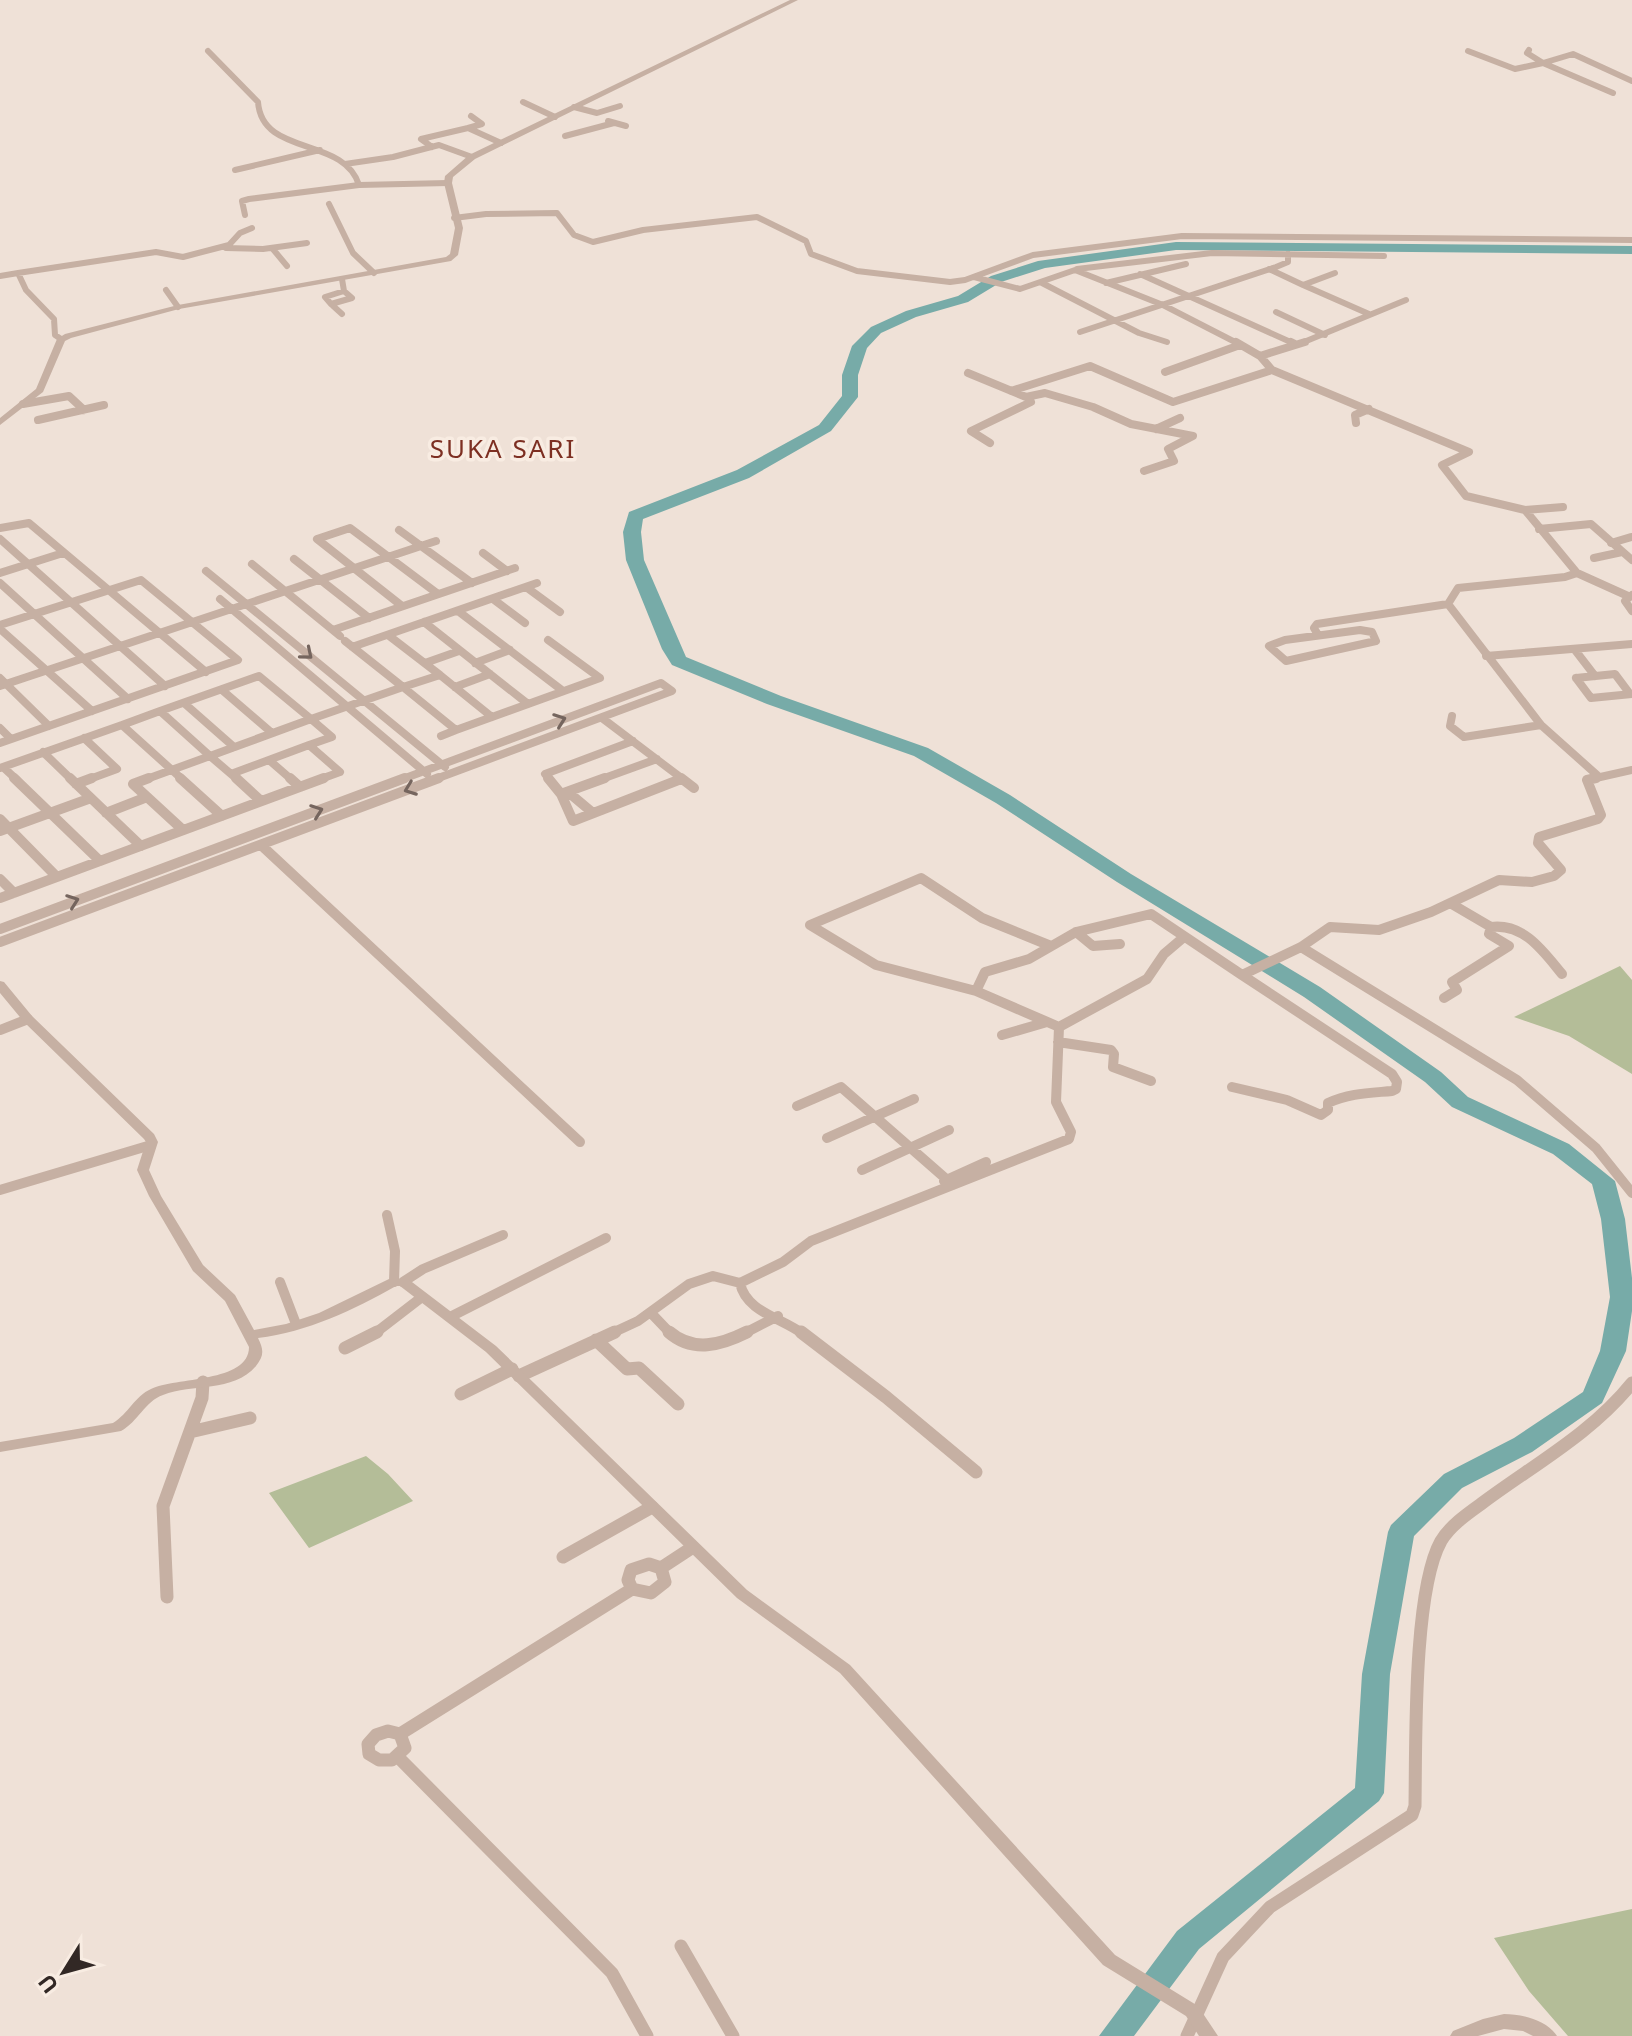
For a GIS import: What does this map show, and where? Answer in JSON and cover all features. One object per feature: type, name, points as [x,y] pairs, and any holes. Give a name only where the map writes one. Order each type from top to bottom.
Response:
[{"type":"street","points":[[18,273],[26,290],[54,319],[55,335],[61,339],[178,307],[452,257],[459,231],[448,183],[450,173],[472,157],[795,0]]},
{"type":"street","points":[[1529,50],[1527,53],[1543,63],[1613,93]]},
{"type":"street","points":[[208,51],[258,102],[259,117],[276,133],[290,143],[322,150],[345,164],[355,172],[359,185]]},
{"type":"street","points":[[1468,51],[1515,69],[1573,54],[1632,81]]},
{"type":"street","points":[[523,102],[555,117]]},
{"type":"street","points":[[597,113],[620,106]]},
{"type":"street","points":[[574,107],[626,126]]},
{"type":"street","points":[[432,147],[421,139],[482,124],[471,116]]},
{"type":"street","points":[[565,136],[614,123]]},
{"type":"street","points":[[468,128],[501,143]]},
{"type":"street","points":[[345,164],[393,157],[440,145],[472,157]]},
{"type":"street","points":[[235,170],[322,150]]},
{"type":"street","points":[[245,215],[242,201],[245,200],[359,185],[448,183]]},
{"type":"street","points":[[329,204],[348,245],[374,273]]},
{"type":"street","points":[[454,218],[486,214],[557,213],[574,235],[596,242],[636,231],[754,217],[806,241],[811,254],[854,270],[939,281],[978,278],[1033,255],[1182,236],[1632,240]]},
{"type":"street","points":[[221,248],[252,228]]},
{"type":"street","points":[[0,276],[158,252],[182,257],[221,248],[272,248],[307,243]]},
{"type":"street","points":[[272,248],[287,266]]},
{"type":"street","points":[[978,278],[1008,288],[1028,288],[1089,267],[1200,253],[1384,256]]},
{"type":"street","points":[[1080,332],[1288,262],[1288,254]]},
{"type":"street","points":[[1115,263],[1295,344]]},
{"type":"street","points":[[1106,283],[1186,264]]},
{"type":"street","points":[[1089,267],[1117,279]]},
{"type":"street","points":[[1269,269],[1369,314]]},
{"type":"street","points":[[1075,270],[1163,305],[1260,356],[1272,370],[1469,452],[1442,467],[1466,496],[1525,510],[1563,507]]},
{"type":"street","points":[[1303,285],[1335,273]]},
{"type":"street","points":[[342,279],[344,291],[352,298],[331,304],[342,314]]},
{"type":"street","points":[[1042,283],[1139,333],[1167,342]]},
{"type":"street","points":[[166,290],[178,307]]},
{"type":"street","points":[[1260,356],[1325,335],[1406,300]]},
{"type":"street","points":[[1276,312],[1325,335]]},
{"type":"street","points":[[0,422],[40,390],[61,339]]},
{"type":"street","points":[[1165,372],[1240,345]]},
{"type":"street","points":[[1011,391],[1090,366],[1173,402],[1272,370]]},
{"type":"street","points":[[968,373],[1026,397],[1031,402],[971,431],[990,443]]},
{"type":"street","points":[[1026,397],[1045,393],[1155,430],[1186,433],[1193,437],[1168,449],[1174,461],[1144,471]]},
{"type":"street","points":[[23,404],[69,396],[84,410]]},
{"type":"street","points":[[38,420],[104,405]]},
{"type":"street","points":[[1356,423],[1355,415],[1369,409]]},
{"type":"street","points":[[1155,430],[1180,418]]},
{"type":"street","points":[[1525,510],[1577,573],[1630,596],[1625,601],[1632,611]]},
{"type":"street","points":[[0,528],[29,523],[206,672]]},
{"type":"street","points":[[1539,529],[1591,524],[1632,560]]},
{"type":"street","points":[[1595,528],[1607,524]]},
{"type":"street","points":[[402,606],[317,539],[350,528],[438,594]]},
{"type":"street","points":[[399,530],[472,583]]},
{"type":"street","points":[[1611,543],[1631,537]]},
{"type":"street","points":[[0,539],[68,603],[165,686]]},
{"type":"street","points":[[2,683],[436,541]]},
{"type":"street","points":[[1594,558],[1622,552]]},
{"type":"street","points":[[0,573],[63,553]]},
{"type":"street","points":[[342,638],[369,618],[511,570],[483,553]]},
{"type":"street","points":[[294,559],[369,618]]},
{"type":"street","points":[[252,564],[456,730]]},
{"type":"street","points":[[206,571],[453,773]]},
{"type":"street","points":[[1318,635],[1314,628],[1317,624],[1448,604],[1458,588],[1565,577],[1577,573]]},
{"type":"street","points":[[0,743],[206,672],[238,658],[143,580],[0,627],[92,711]]},
{"type":"street","points":[[0,583],[128,699]]},
{"type":"street","points":[[342,638],[388,635],[537,583]]},
{"type":"street","points":[[526,587],[560,612]]},
{"type":"street","points":[[220,599],[435,780]]},
{"type":"street","points":[[493,599],[525,623]]},
{"type":"street","points":[[1448,604],[1541,725],[1597,775]]},
{"type":"street","points":[[458,611],[563,691]]},
{"type":"street","points":[[424,622],[528,704]]},
{"type":"street","points":[[1364,630],[1372,632],[1376,641],[1286,661],[1269,646],[1318,635],[1364,630]]},
{"type":"street","points":[[388,635],[492,717]]},
{"type":"street","points":[[441,736],[600,678],[548,640]]},
{"type":"street","points":[[1486,656],[1632,644]]},
{"type":"street","points":[[475,663],[510,650]]},
{"type":"street","points":[[1575,650],[1595,676]]},
{"type":"street","points":[[425,663],[459,651]]},
{"type":"street","points":[[455,687],[490,674]]},
{"type":"street","points":[[1615,674],[1631,694],[1591,698],[1576,678],[1615,674]]},
{"type":"street","points":[[133,784],[440,675]]},
{"type":"street","points":[[100,861],[2,767],[259,676],[332,737],[231,774]]},
{"type":"street","points":[[2,683],[49,726]]},
{"type":"street","points":[[0,929],[661,683],[672,691],[0,942]]},
{"type":"street","points":[[222,690],[272,733]]},
{"type":"street","points":[[184,703],[234,747]]},
{"type":"street","points":[[160,711],[261,801]]},
{"type":"street","points":[[1452,716],[1450,726],[1464,737],[1541,725]]},
{"type":"street","points":[[602,718],[694,788]]},
{"type":"street","points":[[122,725],[222,816]]},
{"type":"street","points":[[0,728],[11,739]]},
{"type":"street","points":[[84,738],[183,830]]},
{"type":"street","points":[[593,813],[545,774],[633,741]]},
{"type":"street","points":[[0,898],[340,772],[309,745]]},
{"type":"street","points":[[43,752],[141,846]]},
{"type":"street","points":[[565,793],[657,759]]},
{"type":"street","points":[[269,760],[300,787]]},
{"type":"street","points":[[76,784],[117,769]]},
{"type":"street","points":[[1247,972],[1301,947],[1330,927],[1379,930],[1499,880],[1532,882],[1554,876],[1561,870],[1538,843],[1539,837],[1601,817],[1587,780],[1597,775],[1632,770]]},
{"type":"street","points":[[565,793],[573,821],[681,779]]},
{"type":"street","points":[[106,813],[147,797]]},
{"type":"street","points":[[4,830],[91,798]]},
{"type":"street","points":[[0,819],[4,830],[57,877]]},
{"type":"street","points":[[240,839],[256,847],[580,1142]]},
{"type":"street","points":[[1051,946],[982,918],[919,878],[810,925],[876,965],[976,991],[1059,1027]]},
{"type":"street","points":[[0,879],[14,893]]},
{"type":"street","points":[[1450,903],[1491,927],[1504,925],[1519,931],[1542,950],[1562,974]]},
{"type":"street","points":[[976,991],[985,972],[1029,959],[1076,932],[1151,914],[1184,937],[1247,972],[1384,1069],[1397,1082],[1396,1089],[1392,1091],[1339,1096],[1328,1103],[1328,1110],[1321,1115],[1287,1100],[1232,1087]]},
{"type":"street","points":[[1444,998],[1457,990],[1452,982],[1509,946],[1489,934],[1491,927]]},
{"type":"street","points":[[1076,932],[1093,946],[1120,944]]},
{"type":"street","points":[[1059,1027],[1147,979],[1164,954],[1184,937]]},
{"type":"street","points":[[1301,947],[1517,1080],[1596,1148],[1632,1191]]},
{"type":"street","points":[[0,985],[28,1019],[150,1137],[151,1145],[143,1170],[155,1196],[198,1268],[230,1298],[256,1347],[256,1356],[248,1367],[203,1382],[158,1391],[138,1405],[127,1422],[116,1427],[0,1447]]},
{"type":"street","points":[[0,1030],[28,1019]]},
{"type":"street","points":[[1002,1035],[1047,1022]]},
{"type":"street","points":[[895,1204],[1070,1137],[1071,1132],[1056,1102],[1059,1027]]},
{"type":"street","points":[[1058,1042],[1111,1050],[1114,1054],[1113,1067],[1151,1081]]},
{"type":"street","points":[[797,1106],[841,1087],[950,1182]]},
{"type":"street","points":[[827,1138],[914,1099]]},
{"type":"street","points":[[862,1170],[949,1130]]},
{"type":"street","points":[[0,1190],[151,1145]]},
{"type":"street","points":[[461,1394],[596,1340],[651,1313],[689,1284],[707,1277],[740,1283],[783,1262],[811,1241],[950,1182],[986,1162]]},
{"type":"street","points":[[387,1215],[398,1282]]},
{"type":"street","points":[[248,1335],[271,1333],[336,1313],[423,1269],[503,1235]]},
{"type":"street","points":[[450,1317],[606,1238]]},
{"type":"street","points":[[280,1282],[296,1324]]},
{"type":"street","points":[[398,1282],[450,1317],[516,1373],[742,1594],[773,1619],[826,1653],[870,1693],[950,1786],[1113,1963],[1195,2014],[1209,2036]]},
{"type":"street","points":[[740,1283],[747,1300],[761,1310],[778,1316],[887,1395],[976,1472]]},
{"type":"street","points":[[345,1348],[374,1334],[422,1297]]},
{"type":"street","points":[[651,1313],[675,1338],[702,1346],[719,1343],[778,1316]]},
{"type":"street","points":[[596,1340],[627,1369],[639,1368],[678,1404]]},
{"type":"street","points":[[167,1597],[163,1506],[202,1398],[203,1382]]},
{"type":"street","points":[[1187,2036],[1208,1984],[1223,1957],[1251,1924],[1279,1900],[1412,1815],[1426,1604],[1439,1546],[1484,1501],[1608,1410],[1632,1383]]},
{"type":"street","points":[[190,1432],[250,1418]]},
{"type":"street","points":[[563,1557],[652,1507]]},
{"type":"street","points":[[661,1568],[693,1547]]},
{"type":"street","points":[[632,1589],[628,1575],[636,1567],[649,1564],[661,1568]]},
{"type":"street","points":[[632,1589],[644,1593],[657,1591],[665,1582],[661,1568]]},
{"type":"street","points":[[398,1757],[379,1760],[367,1749],[371,1739],[382,1732],[400,1734],[632,1589]]},
{"type":"street","points":[[398,1757],[406,1743],[400,1734]]},
{"type":"street","points":[[398,1757],[612,1973],[647,2036]]},
{"type":"street","points":[[681,1946],[733,2036]]},
{"type":"street","points":[[1459,2036],[1483,2026],[1518,2019],[1548,2036]]},
{"type":"green space","points":[[1620,966],[1632,980],[1632,1074],[1569,1036],[1514,1017]]},
{"type":"green space","points":[[366,1456],[413,1501],[309,1548],[269,1493]]},
{"type":"green space","points":[[1632,1909],[1632,2036],[1568,2036],[1529,1991],[1494,1938]]},
{"type":"waterway","points":[[1115,2036],[1188,1940],[1369,1793],[1376,1674],[1401,1532],[1453,1481],[1523,1445],[1593,1397],[1613,1351],[1622,1297],[1613,1219],[1603,1181],[1561,1149],[1460,1102],[1433,1077],[1312,992],[1124,878],[1003,799],[921,752],[774,700],[679,661],[635,560],[632,547],[635,516],[743,474],[825,428],[850,397],[850,375],[860,346],[876,330],[911,314],[963,299],[996,279],[1043,264],[1176,246],[1632,250]]},
{"type":"district","name":"SUKA SARI","points":[[503,449]]}]
